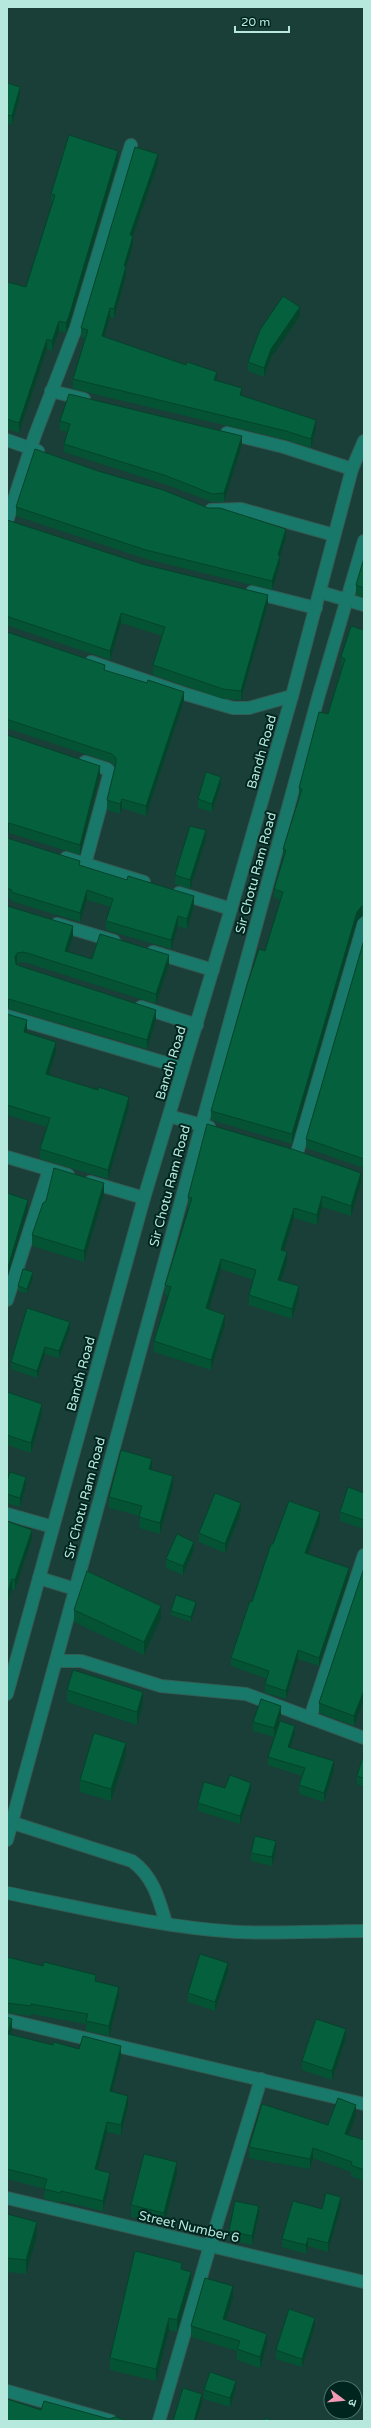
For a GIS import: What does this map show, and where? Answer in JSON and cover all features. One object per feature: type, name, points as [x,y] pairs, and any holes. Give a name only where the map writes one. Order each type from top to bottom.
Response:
[{"type":"street","points":[[22,526],[8,518],[51,392],[76,328],[132,145]]},
{"type":"street","points":[[51,392],[98,403]]},
{"type":"street","points":[[214,430],[284,447],[352,469]]},
{"type":"street","points":[[7,440],[51,455]]},
{"type":"street","name":"Bandh Road","points":[[7,1694],[144,1198],[231,909],[292,696],[352,469],[364,441]]},
{"type":"street","points":[[198,505],[219,511],[241,509],[334,535]]},
{"type":"street","name":"Sir Chotu Ram Road","points":[[7,1840],[9,1822],[56,1661],[202,1125],[364,540]]},
{"type":"street","points":[[242,589],[316,608]]},
{"type":"street","points":[[320,592],[364,605]]},
{"type":"street","points":[[82,659],[185,694],[233,708],[250,708],[292,696]]},
{"type":"street","points":[[72,758],[107,769],[110,772],[85,864]]},
{"type":"street","points":[[55,855],[231,909]]},
{"type":"street","points":[[43,920],[124,944]]},
{"type":"street","points":[[297,1153],[364,923]]},
{"type":"street","points":[[139,948],[213,970]]},
{"type":"street","points":[[128,1003],[196,1025]]},
{"type":"street","points":[[7,1016],[184,1068]]},
{"type":"street","points":[[169,1116],[224,1132]]},
{"type":"street","points":[[282,1149],[312,1158]]},
{"type":"street","points":[[7,1157],[144,1198]]},
{"type":"street","points":[[7,1300],[50,1170]]},
{"type":"street","points":[[7,1514],[53,1527]]},
{"type":"street","points":[[310,1718],[364,1555]]},
{"type":"street","points":[[39,1578],[75,1589]]},
{"type":"street","points":[[56,1661],[81,1661],[161,1686],[246,1694],[364,1738]]},
{"type":"street","points":[[9,1822],[132,1861],[142,1868],[153,1885],[166,1923]]},
{"type":"street","points":[[7,1893],[166,1923],[244,1932],[364,1931]]},
{"type":"street","points":[[7,2020],[364,2104]]},
{"type":"street","points":[[159,2421],[261,2079]]},
{"type":"street","name":"Street Number 6","points":[[7,2198],[364,2282]]},
{"type":"street","points":[[7,2390],[111,2421]]},
{"type":"building","points":[[7,83],[20,87],[12,116],[7,115]]},
{"type":"building","points":[[69,135],[118,151],[69,316],[66,323],[59,321],[52,341],[47,339],[19,423],[7,419],[7,282],[26,287],[55,195],[51,194]]},
{"type":"building","points":[[135,147],[158,154],[130,235],[133,236],[114,309],[110,308],[102,336],[186,365],[187,362],[217,372],[214,380],[242,388],[240,395],[316,420],[311,439],[286,431],[73,379],[88,330],[81,328]]},
{"type":"building","points":[[283,296],[300,307],[271,349],[264,368],[248,362],[260,330]]},
{"type":"building","points":[[69,394],[242,436],[224,493],[212,494],[167,476],[64,444],[70,424],[60,421]]},
{"type":"building","points":[[35,449],[98,471],[163,490],[208,508],[220,508],[286,529],[278,555],[280,556],[272,581],[146,550],[16,507]]},
{"type":"building","points":[[7,520],[142,564],[268,595],[241,691],[223,689],[153,665],[165,627],[121,613],[110,651],[7,617]]},
{"type":"building","points":[[364,558],[364,588],[356,585]]},
{"type":"building","points":[[351,626],[364,630],[364,907],[362,906],[357,912],[292,1134],[211,1111],[247,985],[259,949],[265,951],[283,892],[274,889],[286,850],[283,849],[302,789],[299,788],[319,712],[328,714],[345,659],[341,657]]},
{"type":"building","points":[[7,632],[105,665],[104,670],[147,683],[148,680],[184,692],[146,806],[122,799],[120,804],[107,800],[116,763],[116,758],[112,754],[7,720]]},
{"type":"building","points":[[7,735],[100,766],[80,845],[9,823],[7,824]]},
{"type":"building","points":[[206,772],[221,777],[212,804],[198,799]]},
{"type":"building","points":[[190,826],[206,830],[190,880],[175,875]]},
{"type":"building","points":[[7,838],[80,861],[79,865],[127,880],[128,876],[194,896],[187,919],[178,916],[171,940],[106,921],[113,899],[87,890],[80,913],[11,892],[12,890],[7,888]]},
{"type":"building","points":[[7,906],[73,926],[65,951],[92,959],[100,934],[169,955],[156,994],[24,952],[17,953],[15,957],[16,964],[20,966],[156,1010],[147,1040],[9,999],[7,1000]]},
{"type":"building","points":[[364,940],[364,1159],[306,1139]]},
{"type":"building","points":[[7,1014],[27,1020],[24,1032],[56,1042],[46,1074],[98,1090],[98,1087],[129,1097],[108,1170],[40,1149],[50,1118],[7,1105]]},
{"type":"building","points":[[207,1124],[295,1150],[361,1173],[351,1206],[322,1196],[317,1215],[294,1208],[281,1250],[287,1252],[278,1280],[299,1286],[292,1309],[249,1295],[256,1270],[221,1259],[206,1308],[225,1315],[211,1360],[154,1341],[171,1287],[165,1285],[192,1198],[188,1197]]},
{"type":"building","points":[[54,1168],[104,1183],[84,1251],[32,1235],[43,1203],[46,1201]]},
{"type":"building","points":[[7,1193],[28,1200],[7,1270]]},
{"type":"building","points":[[23,1269],[33,1272],[27,1289],[18,1286]]},
{"type":"building","points":[[27,1308],[70,1322],[59,1351],[45,1347],[37,1371],[11,1362]]},
{"type":"building","points":[[7,1392],[42,1404],[31,1443],[7,1435]]},
{"type":"building","points":[[121,1450],[152,1459],[149,1469],[173,1476],[160,1523],[139,1517],[142,1506],[109,1497]]},
{"type":"building","points":[[10,1472],[26,1477],[20,1498],[7,1494],[7,1481]]},
{"type":"building","points":[[348,1487],[364,1493],[364,1520],[340,1512]]},
{"type":"building","points":[[215,1493],[241,1503],[225,1544],[199,1533]]},
{"type":"building","points":[[289,1501],[320,1512],[305,1553],[349,1568],[319,1658],[298,1650],[286,1691],[265,1684],[269,1671],[231,1658],[250,1601],[252,1602],[271,1544],[273,1544]]},
{"type":"building","points":[[7,1521],[32,1530],[15,1580],[12,1579],[7,1595]]},
{"type":"building","points":[[177,1534],[194,1542],[183,1566],[166,1559]]},
{"type":"building","points":[[364,1568],[364,1690],[354,1716],[319,1703]]},
{"type":"building","points":[[87,1571],[161,1606],[144,1642],[74,1610]]},
{"type":"building","points":[[176,1595],[196,1602],[191,1617],[171,1611]]},
{"type":"building","points":[[73,1670],[143,1692],[137,1712],[67,1690]]},
{"type":"building","points":[[261,1699],[281,1706],[274,1728],[253,1722]]},
{"type":"building","points":[[280,1721],[295,1726],[288,1747],[334,1761],[324,1793],[299,1785],[305,1768],[268,1757]]},
{"type":"building","points":[[94,1733],[126,1743],[111,1789],[80,1780]]},
{"type":"building","points":[[364,1754],[364,1778],[357,1776]]},
{"type":"building","points":[[230,1775],[251,1783],[240,1816],[198,1803],[204,1782],[225,1788]]},
{"type":"building","points":[[255,1836],[276,1841],[272,1857],[251,1853]]},
{"type":"building","points":[[200,1954],[228,1963],[215,2002],[188,1993]]},
{"type":"building","points":[[7,1957],[43,1966],[44,1962],[96,1975],[95,1981],[119,1987],[109,2026],[86,2021],[88,2014],[31,2004],[31,2006],[7,2003]]},
{"type":"building","points":[[7,2017],[12,2019],[8,2034],[53,2045],[54,2042],[79,2049],[83,2036],[121,2046],[110,2091],[128,2096],[121,2125],[107,2122],[95,2169],[110,2173],[103,2201],[61,2191],[60,2193],[44,2189],[47,2179],[7,2169]]},
{"type":"building","points":[[316,2019],[346,2029],[332,2071],[302,2061]]},
{"type":"building","points":[[338,2098],[356,2105],[345,2134],[364,2140],[364,2170],[351,2165],[352,2162],[313,2148],[310,2159],[249,2147],[262,2104],[328,2125]]},
{"type":"building","points":[[144,2154],[177,2162],[164,2213],[131,2205]]},
{"type":"building","points":[[326,2193],[341,2197],[328,2243],[308,2238],[306,2245],[282,2239],[293,2201],[322,2209]]},
{"type":"building","points":[[235,2201],[259,2206],[252,2236],[229,2231]]},
{"type":"building","points":[[7,2214],[37,2222],[26,2260],[7,2258]]},
{"type":"building","points":[[135,2251],[182,2263],[181,2269],[191,2272],[177,2320],[169,2318],[156,2369],[110,2358]]},
{"type":"building","points":[[205,2278],[233,2286],[223,2319],[267,2334],[260,2357],[237,2349],[240,2341],[191,2326]]},
{"type":"building","points":[[289,2309],[315,2318],[302,2359],[276,2350]]},
{"type":"building","points":[[210,2372],[236,2381],[230,2398],[204,2390]]},
{"type":"building","points":[[183,2388],[202,2394],[194,2421],[173,2421]]},
{"type":"building","points":[[7,2399],[41,2410],[44,2401],[109,2419],[116,2417],[128,2421],[7,2421]]},
{"type":"building","points":[[265,2418],[275,2421],[264,2421]]}]
